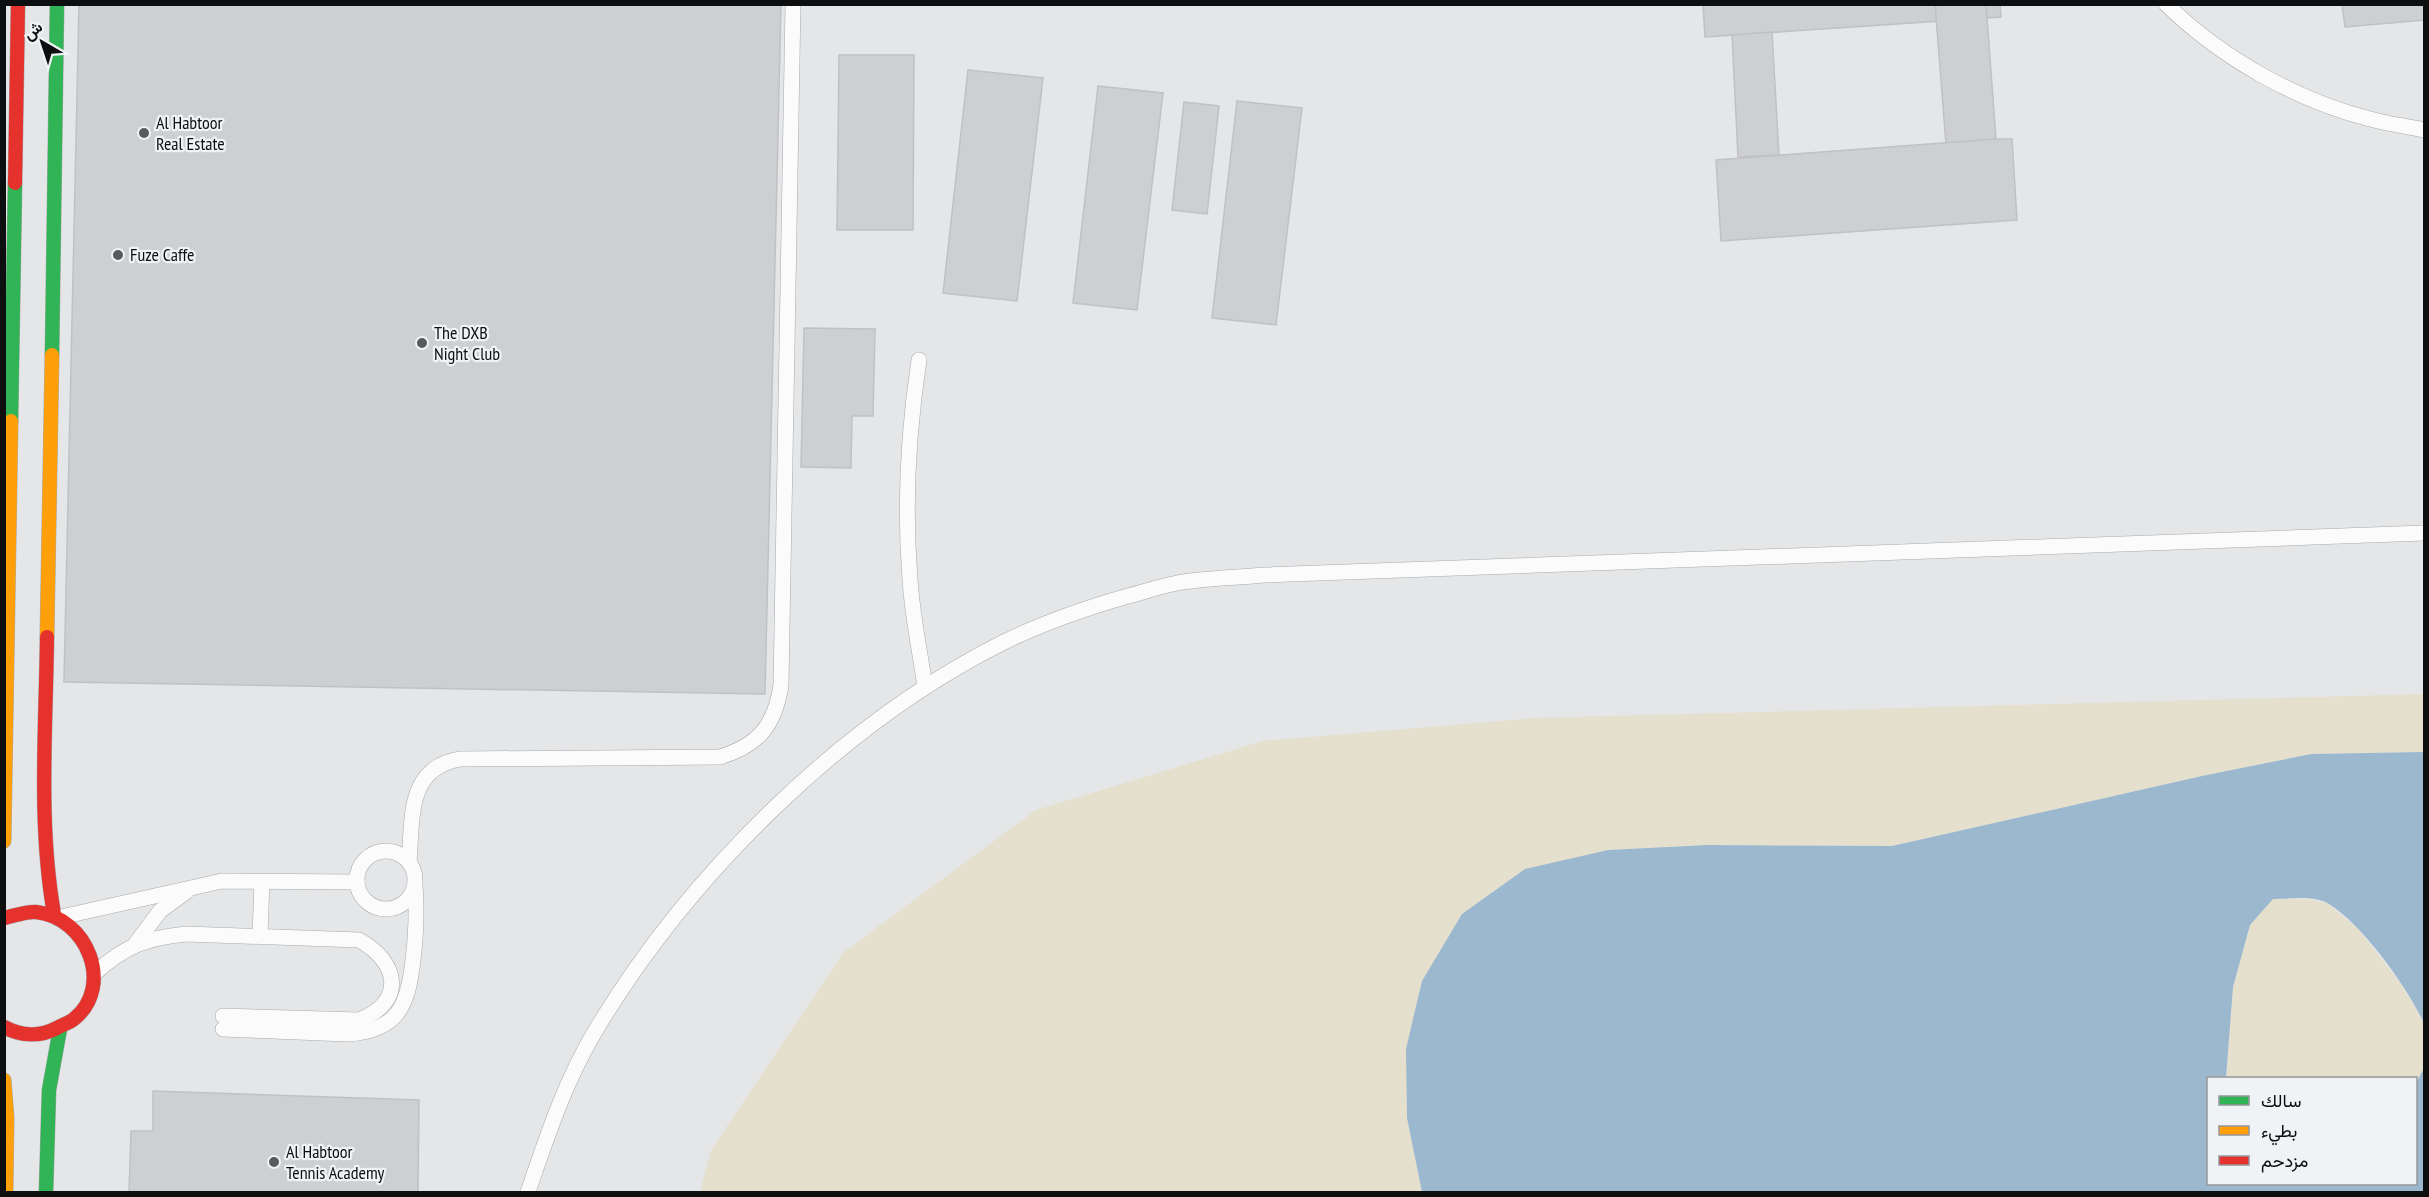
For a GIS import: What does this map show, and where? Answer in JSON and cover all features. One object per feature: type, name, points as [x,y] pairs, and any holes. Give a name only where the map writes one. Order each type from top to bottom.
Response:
[{"type":"street","points":[[4,840],[18,4]]},
{"type":"street","points":[[57,4],[44,834],[47,875],[57,916]]},
{"type":"street","points":[[4,918],[21,912],[38,911],[57,916],[75,927],[85,940],[92,956],[95,973],[92,990],[85,1006],[74,1019],[60,1029],[43,1034],[26,1034],[4,1028]]},
{"type":"street","points":[[46,1192],[49,1090],[60,1029]]},
{"type":"street","points":[[4,1080],[7,1118],[6,1192]]},
{"type":"lane","points":[[409,862],[418,788],[425,776],[435,767],[447,761],[460,759],[720,758],[739,751],[756,740],[769,724],[778,705],[781,673],[793,4]]},
{"type":"lane","points":[[2166,4],[2218,47],[2265,77],[2316,100],[2369,119],[2424,130]]},
{"type":"lane","points":[[919,360],[911,415],[907,470],[907,526],[910,581],[925,687]]},
{"type":"lane","points":[[528,1192],[555,1112],[596,1029],[650,950],[710,876],[776,807],[848,744],[925,687],[1015,638],[1089,607],[1177,583],[1264,575],[2424,532]]},
{"type":"lane","points":[[95,973],[113,956],[136,943],[160,937],[186,934],[359,940],[375,949],[387,963],[392,983],[390,993],[383,1005],[372,1015],[359,1020],[223,1022],[347,1034],[364,1033],[387,1023],[404,1004],[410,989],[417,917],[416,885],[415,873],[409,862],[400,854],[376,853],[366,860],[359,870],[357,882],[360,894],[367,903],[379,909],[391,909],[402,905],[411,896],[416,885]]},
{"type":"lane","points":[[57,916],[222,881],[357,882]]},
{"type":"lane","points":[[260,936],[262,881]]},
{"type":"lane","points":[[136,943],[160,911],[176,898],[194,888]]},
{"type":"sand","points":[[2424,694],[2424,752],[2311,754],[2202,776],[1892,846],[1708,845],[1608,850],[1407,1118],[1422,1192],[700,1192],[711,1150],[844,952],[1036,810],[1263,741],[1535,718]]},
{"type":"sand","points":[[2273,899],[2306,899],[2327,903],[2358,929],[2401,984],[2424,1023],[2424,1068],[2417,1081],[2417,1077],[2226,1077],[2233,987],[2250,925]]},
{"type":"water","points":[[2424,752],[2424,1023],[2407,992],[2383,958],[2370,941],[2342,914],[2329,904],[2316,899],[2273,899],[2250,925],[2233,987],[2226,1077],[2207,1077],[2207,1185],[2417,1185],[2417,1081],[2424,1068],[2424,1192],[1422,1192],[1407,1118],[1406,1049],[1422,981],[1462,914],[1525,869],[1608,850],[1708,845],[1892,846],[2202,776],[2311,754]]},
{"type":"building","name":"The DXB Night Club","points":[[79,4],[781,4],[765,694],[64,682]]},
{"type":"building","points":[[1703,4],[2000,4],[2001,17],[1705,37]]},
{"type":"building","points":[[1935,4],[1986,4],[1997,153],[1947,157]]},
{"type":"building","points":[[2342,4],[2424,4],[2424,20],[2345,27]]},
{"type":"building","points":[[1772,32],[1779,155],[1738,157],[1732,35]]},
{"type":"building","points":[[839,55],[914,55],[913,230],[837,230]]},
{"type":"building","points":[[968,70],[1043,78],[1017,301],[943,293]]},
{"type":"building","points":[[1098,86],[1163,93],[1137,310],[1073,303]]},
{"type":"building","points":[[1237,101],[1302,108],[1276,325],[1212,318]]},
{"type":"building","points":[[1184,102],[1219,106],[1207,214],[1172,210]]},
{"type":"building","points":[[2012,139],[2017,220],[1721,241],[1716,160]]},
{"type":"building","points":[[804,328],[875,329],[873,416],[852,416],[851,468],[801,467]]},
{"type":"building","name":"Al Habtoor Tennis Academy","points":[[153,1091],[419,1100],[418,1192],[129,1192],[131,1131],[153,1131]]},
{"type":"traffic: fast","points":[[52,355],[57,4]]},
{"type":"traffic: fast","points":[[11,421],[15,183]]},
{"type":"traffic: fast","points":[[46,1192],[49,1090],[60,1029]]},
{"type":"traffic: slow","points":[[47,637],[52,355]]},
{"type":"traffic: slow","points":[[4,841],[11,421]]},
{"type":"traffic: slow","points":[[4,1080],[7,1118],[6,1192]]},
{"type":"traffic: jam","points":[[15,183],[18,4]]},
{"type":"traffic: jam","points":[[47,637],[44,811],[54,914]]},
{"type":"traffic: jam","points":[[4,918],[36,912],[54,917],[69,926],[81,939],[90,955],[93,972],[93,989],[86,1005],[74,1019],[51,1031],[37,1034],[24,1034],[4,1027]]},
{"type":"place","name":"Al Habtoor Real Estate","points":[[144,133]]},
{"type":"place","name":"Fuze Caffe","points":[[118,255]]},
{"type":"place","name":"The DXB Night Club","points":[[422,343]]},
{"type":"place","name":"Al Habtoor Tennis Academy","points":[[274,1162]]}]
